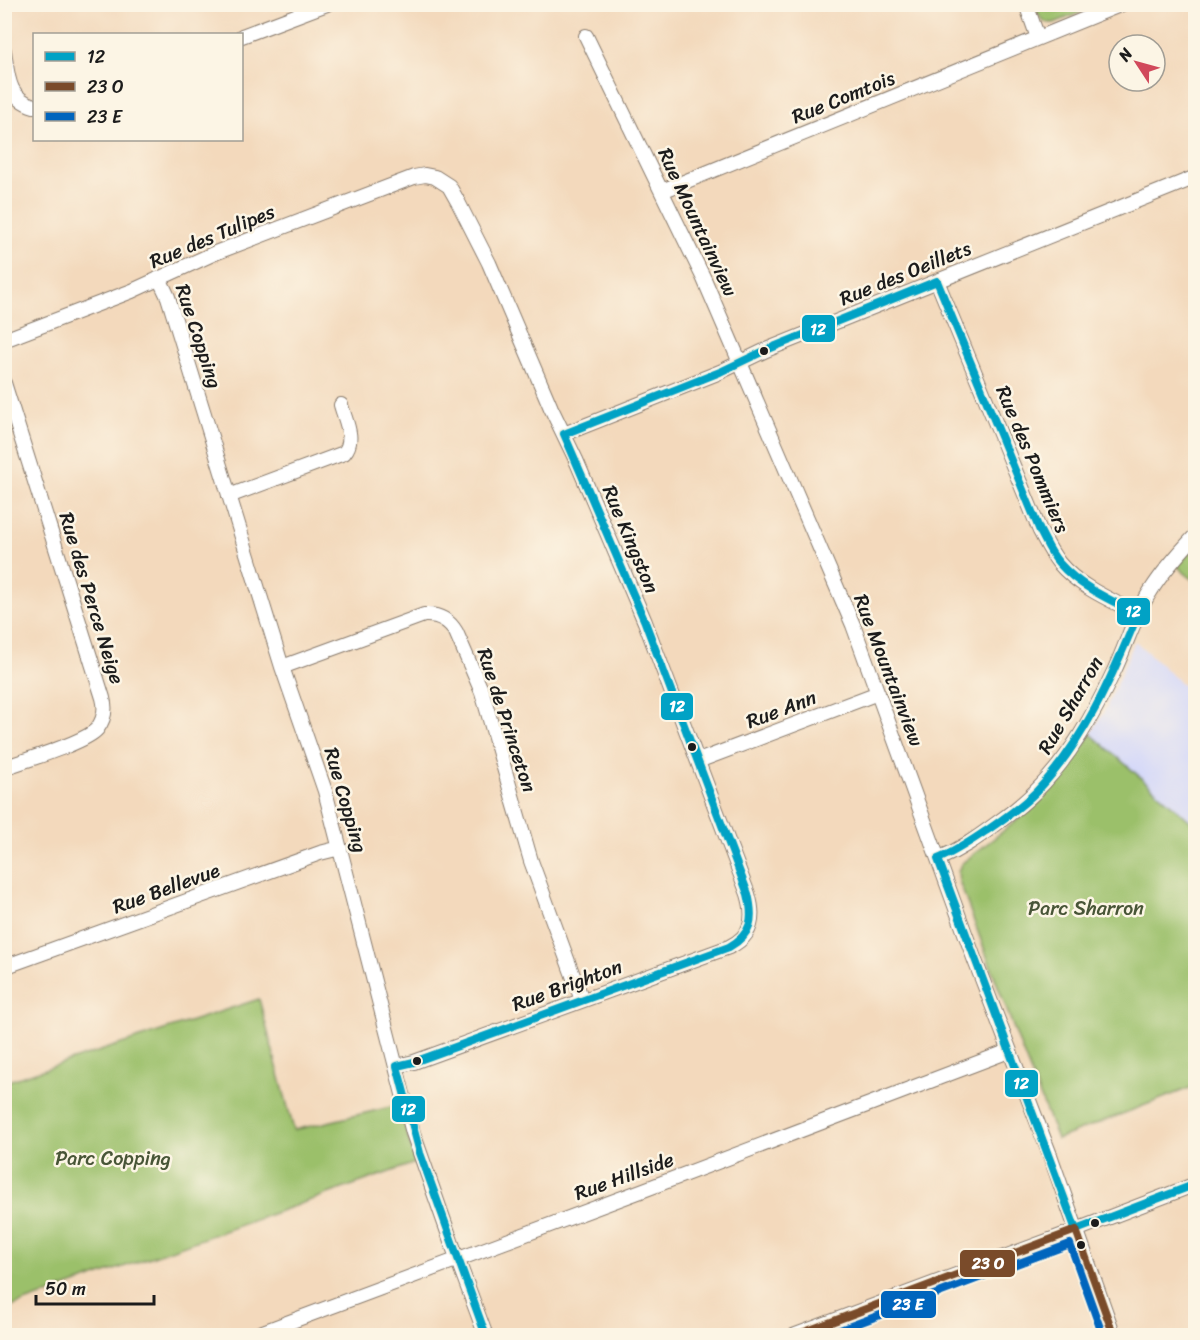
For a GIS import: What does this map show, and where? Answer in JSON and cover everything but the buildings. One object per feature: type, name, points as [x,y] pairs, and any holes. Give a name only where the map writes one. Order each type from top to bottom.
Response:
[{"type":"street","points":[[243,36],[327,4]]},
{"type":"street","points":[[1026,4],[1038,38]]},
{"type":"street","name":"Rue Comtois","points":[[662,191],[1122,4]]},
{"type":"street","name":"Rue Mountainview","points":[[586,36],[704,279],[842,598],[974,958],[1050,1155],[1114,1335]]},
{"type":"street","points":[[4,51],[11,88],[22,101],[33,106]]},
{"type":"street","name":"Rue des Tulipes","points":[[4,340],[132,291],[206,257],[408,180],[419,176],[435,177]]},
{"type":"street","name":"Rue Kingston","points":[[435,177],[452,191],[482,248],[645,622],[752,906],[752,917],[746,933]]},
{"type":"street","name":"Rue des Oeillets","points":[[564,434],[1196,177]]},
{"type":"street","name":"Rue Copping","points":[[159,278],[168,297],[282,667],[326,791],[420,1153],[486,1335]]},
{"type":"street","name":"Rue des Pommiers","points":[[937,281],[1048,547],[1058,562],[1081,582],[1138,614]]},
{"type":"street","name":"Rue des Perce Neige","points":[[4,383],[105,709],[100,725],[88,737],[4,768]]},
{"type":"street","points":[[229,496],[344,453],[351,440],[341,405]]},
{"type":"street","name":"Rue Sharron","points":[[938,859],[957,851],[1006,817],[1035,793],[1060,764],[1078,738],[1110,679],[1138,614],[1158,580],[1196,535]]},
{"type":"street","name":"Rue de Princeton","points":[[282,667],[424,615],[439,616],[451,624],[482,692],[531,861],[582,1000]]},
{"type":"street","name":"Rue Ann","points":[[698,761],[878,693]]},
{"type":"street","name":"Rue Bellevue","points":[[4,967],[320,853],[340,848]]},
{"type":"street","name":"Rue Brighton","points":[[397,1066],[414,1062],[729,946],[746,933]]},
{"type":"street","name":"Rue Hillside","points":[[252,1335],[641,1191],[1009,1051]]},
{"type":"street","points":[[793,1335],[1196,1184]]},
{"type":"shaded area","points":[[1135,641],[1195,696],[1195,825],[1091,734],[1106,708]]},
{"type":"green space","points":[[1035,4],[1100,5],[1050,23],[1039,15]]},
{"type":"green space","points":[[1195,547],[1195,582],[1177,566]]},
{"type":"green space","name":"Parc Sharron","points":[[1091,734],[1195,825],[1195,1086],[1057,1139],[959,881],[958,872],[961,864],[1034,807],[1054,787]]},
{"type":"green space","name":"Parc Copping","points":[[259,999],[294,1130],[399,1105],[415,1163],[5,1309],[5,1082]]},
{"type":"transit line","name":"12","points":[[486,1336],[420,1153],[397,1066],[414,1062],[729,947],[743,937],[751,918],[748,894],[645,622],[564,434],[720,372],[766,350],[937,281],[1040,531],[1051,552],[1067,572],[1076,579],[1138,614],[1095,708],[1069,752],[1053,773],[1013,812],[964,845],[938,859],[1076,1230],[1196,1184]]},
{"type":"transit line","points":[[794,1336],[1076,1230],[1114,1336]]},
{"type":"transit line","points":[[824,1336],[1070,1244],[1103,1336]]}]
